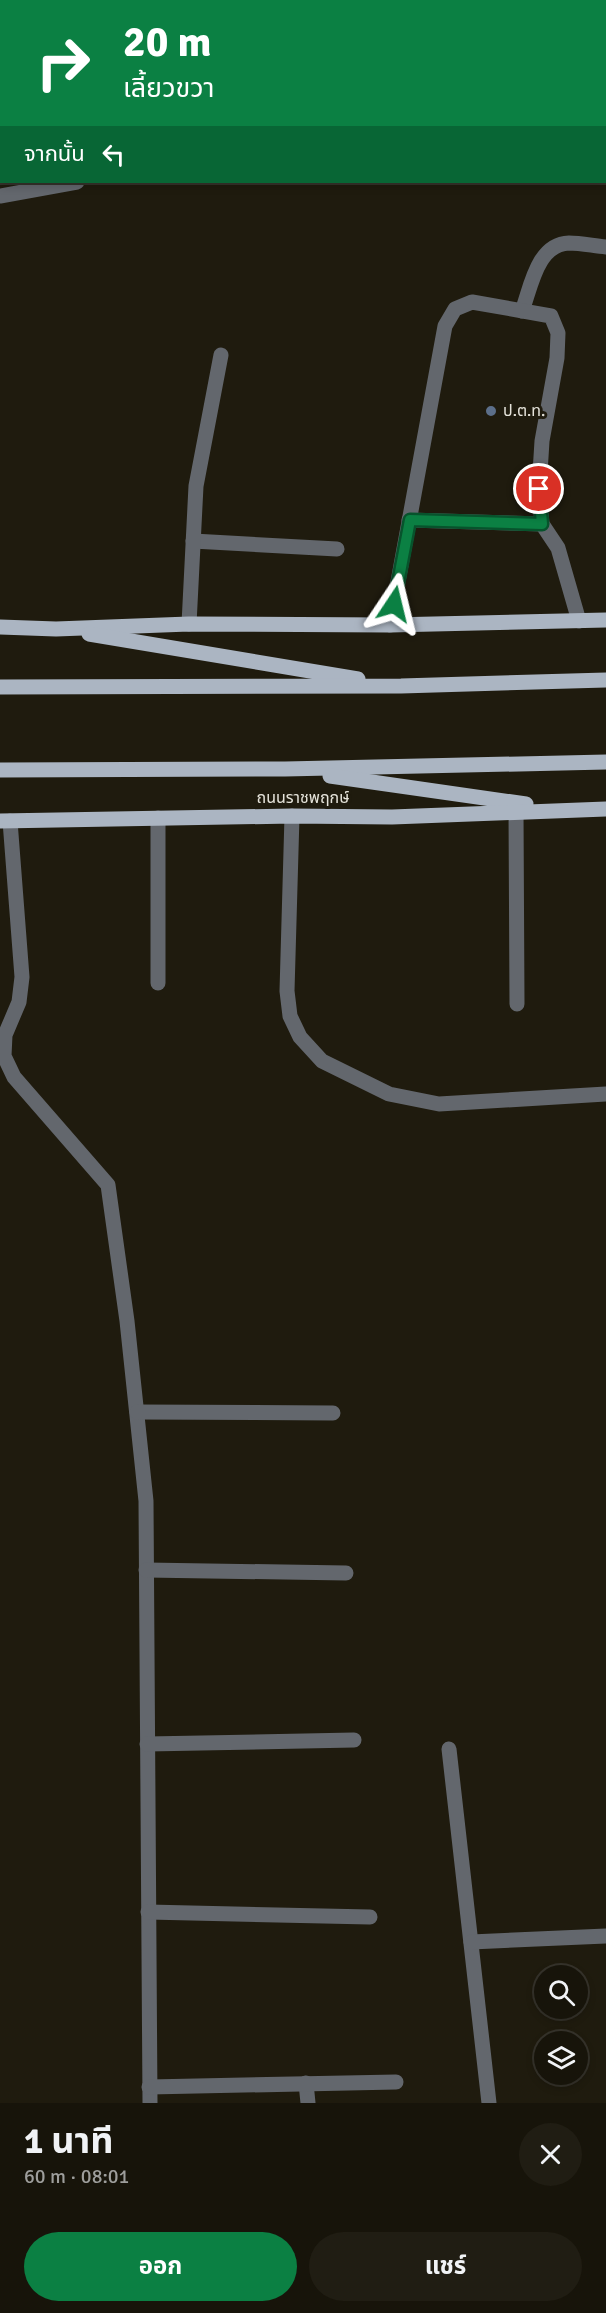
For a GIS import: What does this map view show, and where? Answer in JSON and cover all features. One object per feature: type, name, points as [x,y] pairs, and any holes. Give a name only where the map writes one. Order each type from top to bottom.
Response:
[{"type":"main road","points":[[0,627],[56,629],[189,624],[390,625],[606,620]]},
{"type":"main road","points":[[56,629],[401,686]]},
{"type":"main road","points":[[0,687],[401,686],[606,680]]},
{"type":"main road","name":"ถนนราชพฤกษ์","points":[[0,770],[285,770],[606,762]]},
{"type":"main road","points":[[285,770],[565,809]]},
{"type":"main road","name":"ถนนราชพฤกษ์","points":[[5,821],[292,816],[393,817],[606,809]]},
{"type":"street","points":[[0,196],[49,184]]},
{"type":"street","points":[[522,311],[543,256],[554,247],[567,243],[606,247]]},
{"type":"street","points":[[390,625],[446,326],[455,309],[471,302],[551,316],[558,333],[557,358],[541,453],[539,489],[542,524],[558,548],[579,621]]},
{"type":"street","points":[[189,624],[196,486],[221,355]]},
{"type":"street","points":[[410,520],[542,524]]},
{"type":"street","points":[[193,541],[337,549]]},
{"type":"street","points":[[516,811],[517,1004]]},
{"type":"street","points":[[292,816],[286,991],[290,1016],[300,1037],[322,1060],[389,1094],[440,1104],[606,1094]]},
{"type":"street","points":[[158,818],[158,983]]},
{"type":"street","points":[[5,821],[22,977],[19,1002],[5,1035],[4,1056],[14,1077],[108,1185],[127,1321],[146,1501],[150,2103]]},
{"type":"street","points":[[137,1412],[333,1413]]},
{"type":"street","points":[[146,1570],[346,1573]]},
{"type":"street","points":[[147,1744],[354,1740]]},
{"type":"street","points":[[449,1749],[489,2103]]},
{"type":"street","points":[[148,1912],[370,1917]]},
{"type":"street","points":[[471,1942],[606,1936]]},
{"type":"street","points":[[149,2087],[396,2082]]},
{"type":"street","points":[[306,2083],[308,2103]]},
{"type":"place","name":"ป.ต.ท.","points":[[491,411]]},
{"type":"route","points":[[394,604],[410,520],[542,524],[539,489]]}]
